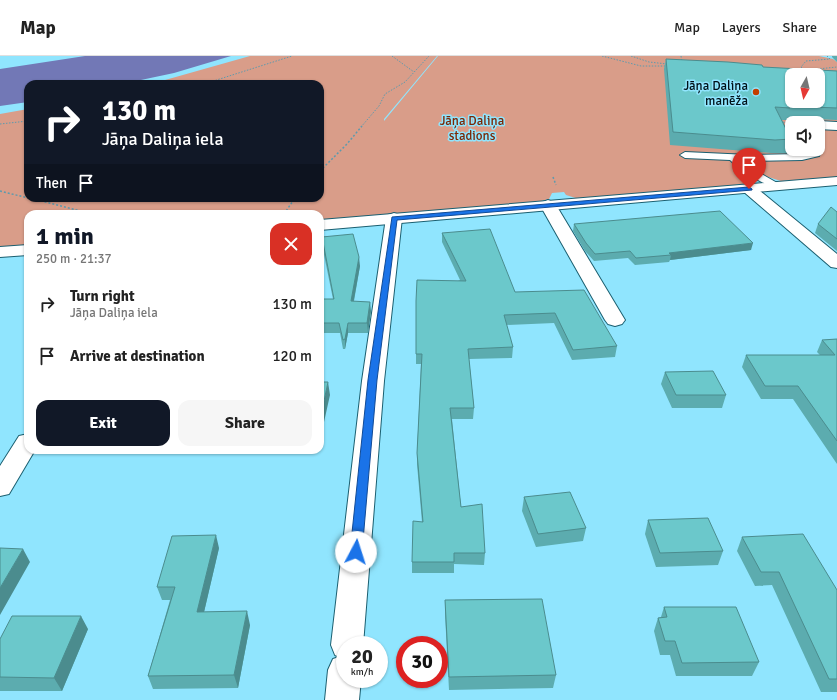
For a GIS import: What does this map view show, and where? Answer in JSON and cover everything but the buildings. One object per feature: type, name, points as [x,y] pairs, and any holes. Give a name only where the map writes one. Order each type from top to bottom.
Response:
[{"type":"street","points":[[825,125],[837,126]]},
{"type":"street","points":[[324,224],[837,181]]},
{"type":"street","points":[[749,189],[837,263]]},
{"type":"street","points":[[548,205],[615,320]]},
{"type":"street","points":[[348,636],[373,380],[394,218]]},
{"type":"street","points":[[0,252],[24,250]]},
{"type":"street","points":[[0,487],[15,452]]},
{"type":"street","points":[[342,700],[343,688]]},
{"type":"lane","points":[[686,155],[733,158],[807,156]]},
{"type":"lane","points":[[733,158],[747,170],[775,186]]},
{"type":"path","points":[[217,80],[292,56]]},
{"type":"path","points":[[392,56],[414,72]]},
{"type":"path","points":[[324,167],[347,144],[379,106],[385,94],[405,82],[429,56]]},
{"type":"path","points":[[602,56],[641,66],[670,65],[649,62],[631,56]]},
{"type":"path","points":[[681,56],[683,66]]},
{"type":"path","points":[[804,68],[801,66],[806,61],[830,59],[827,56]]},
{"type":"path","points":[[825,68],[837,67]]},
{"type":"path","points":[[0,124],[24,122]]},
{"type":"path","points":[[777,122],[785,122]]},
{"type":"path","points":[[0,191],[24,197]]},
{"type":"path","points":[[45,202],[77,210]]},
{"type":"green space","name":"Jāņa Daliņa stadions","points":[[250,56],[437,56],[384,119],[384,121],[438,56],[819,56],[833,59],[837,62],[837,177],[781,181],[765,176],[748,177],[752,181],[745,184],[579,199],[566,195],[564,192],[552,193],[549,199],[537,202],[324,220],[324,210],[24,210],[24,250],[0,252],[0,114],[24,110],[24,202],[324,202],[324,80],[165,80]]},
{"type":"water","points":[[85,56],[231,56],[174,73],[141,80],[24,80],[24,103],[0,106],[0,69]]},
{"type":"place","name":"Jāņa Daliņa manēža","points":[[756,92]]},
{"type":"route","points":[[356,552],[373,380],[394,218],[749,189]]}]
